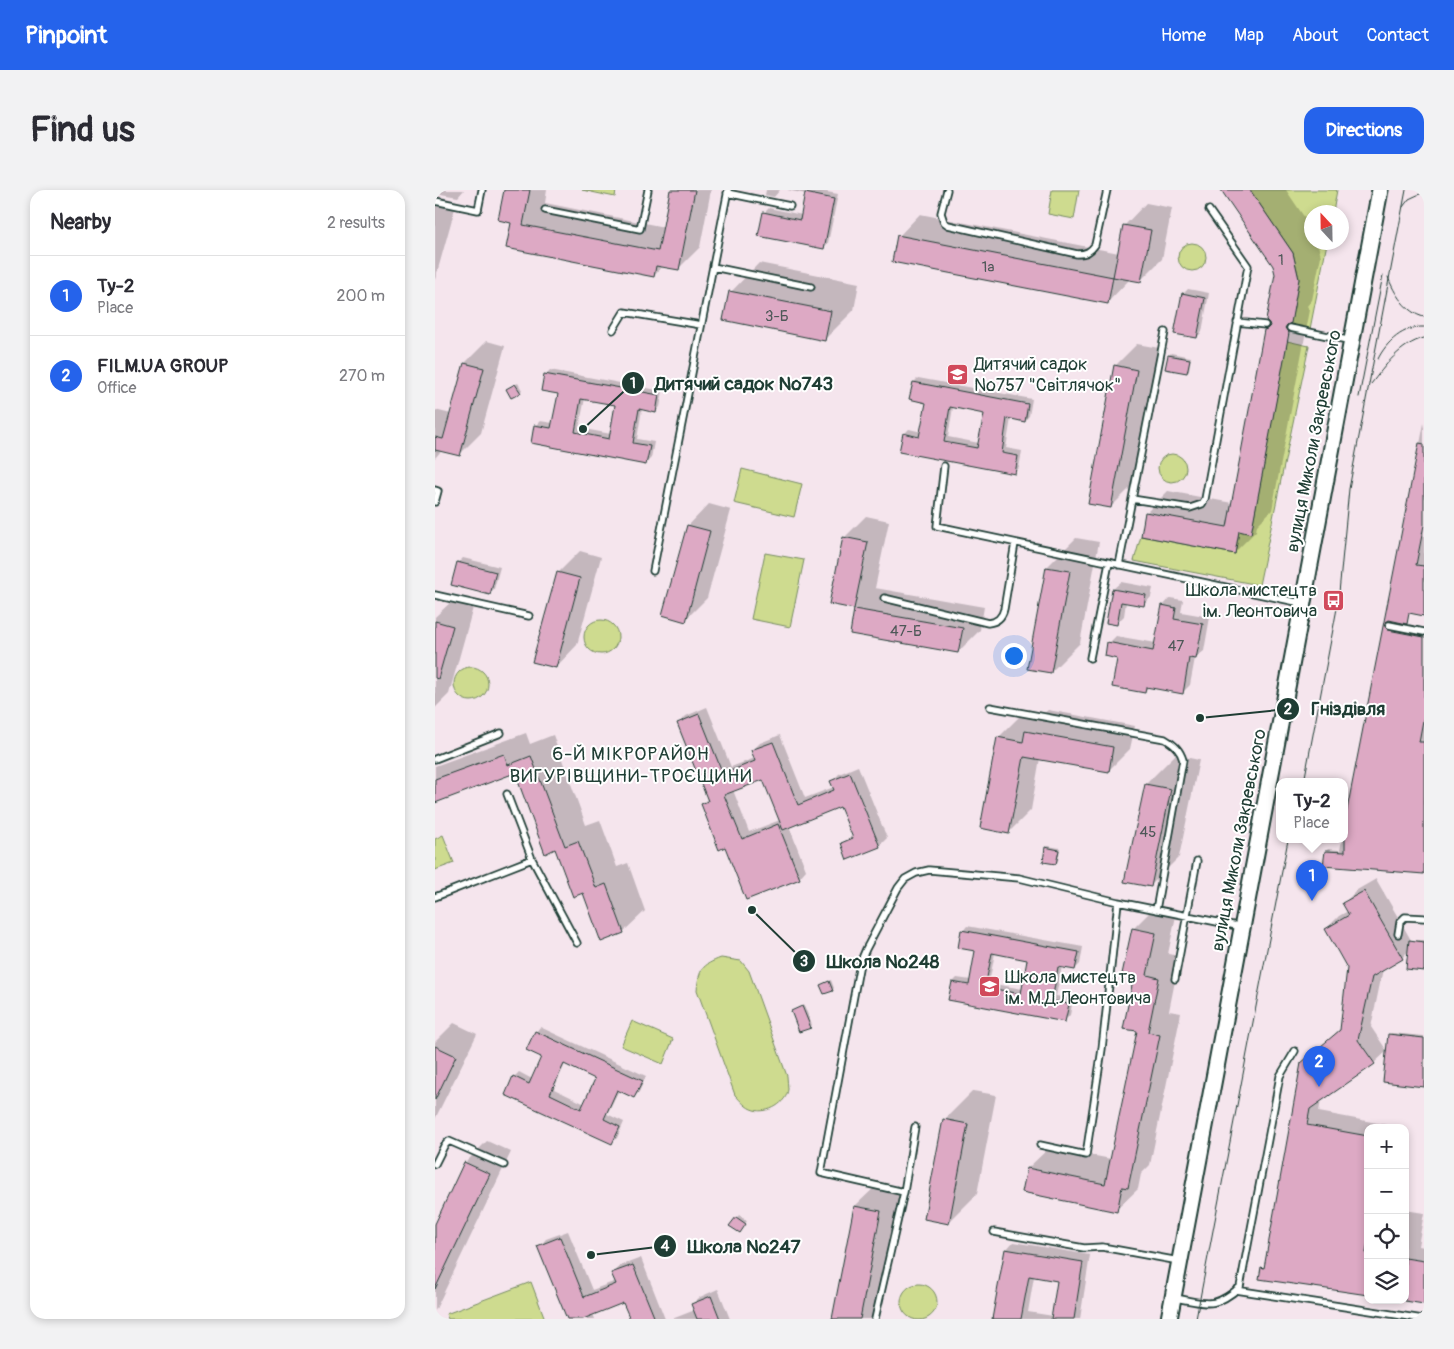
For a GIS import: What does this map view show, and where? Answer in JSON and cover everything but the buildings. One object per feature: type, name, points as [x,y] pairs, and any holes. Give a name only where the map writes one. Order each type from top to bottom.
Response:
[{"type":"street","name":"вулиця Миколи Закревського","points":[[1169,1319],[1380,190]]},
{"type":"lane","points":[[435,201],[478,210],[482,190]]},
{"type":"lane","points":[[545,210],[640,229],[647,190]]},
{"type":"lane","points":[[947,190],[941,213],[944,222],[948,225],[1077,254],[1085,254],[1091,251],[1095,245],[1107,190]]},
{"type":"lane","points":[[653,571],[728,191],[791,206]]},
{"type":"lane","points":[[1132,499],[1190,508],[1202,504],[1205,499],[1248,266],[1209,210]]},
{"type":"lane","points":[[713,267],[811,287]]},
{"type":"lane","points":[[613,330],[624,312],[701,326]]},
{"type":"lane","points":[[1237,322],[1265,324]]},
{"type":"lane","points":[[1290,328],[1351,341]]},
{"type":"lane","points":[[1119,565],[1165,332]]},
{"type":"lane","points":[[944,466],[937,526],[1303,604]]},
{"type":"lane","points":[[435,490],[438,491],[435,502]]},
{"type":"lane","points":[[884,598],[988,623],[997,621],[1003,614],[1015,543]]},
{"type":"lane","points":[[1090,658],[1109,563]]},
{"type":"lane","points":[[435,595],[529,616]]},
{"type":"lane","points":[[1389,625],[1424,632]]},
{"type":"lane","points":[[990,707],[1165,739],[1180,752],[1183,760],[1156,910]]},
{"type":"lane","points":[[435,759],[501,733]]},
{"type":"lane","points":[[507,794],[532,859],[577,943]]},
{"type":"lane","points":[[435,897],[532,859]]},
{"type":"lane","points":[[1175,979],[1197,861]]},
{"type":"lane","points":[[904,1192],[821,1173],[860,963],[898,888],[905,879],[916,873],[929,870],[1019,878],[1118,902],[1242,926]]},
{"type":"lane","points":[[1040,1145],[1085,1155],[1102,1049],[1118,902]]},
{"type":"lane","points":[[1398,934],[1400,922],[1405,917],[1424,918]]},
{"type":"lane","points":[[1172,1297],[1212,1304],[1227,1299],[1240,1287],[1280,1076],[1295,1051]]},
{"type":"lane","points":[[875,1319],[904,1192],[915,1127]]},
{"type":"lane","points":[[435,1164],[444,1146],[449,1141],[504,1166]]},
{"type":"lane","points":[[993,1232],[1084,1248],[1101,1247],[1179,1261]]},
{"type":"lane","points":[[1237,1290],[1423,1319]]},
{"type":"green space","points":[[582,190],[616,190],[615,197]]},
{"type":"green space","points":[[1052,190],[1079,190],[1074,219],[1048,214]]},
{"type":"green space","points":[[1250,190],[1337,190],[1334,205],[1304,205],[1304,250],[1326,250],[1310,329],[1290,326],[1299,279],[1293,253]]},
{"type":"green space","points":[[1192,243],[1202,247],[1206,257],[1202,267],[1192,271],[1182,267],[1178,257],[1182,247]]},
{"type":"green space","points":[[1287,341],[1309,346],[1259,585],[1134,561],[1141,536],[1235,554],[1239,531],[1251,533]]},
{"type":"green space","points":[[1172,454],[1182,458],[1186,468],[1182,478],[1172,482],[1162,478],[1158,468],[1162,458]]},
{"type":"green space","points":[[742,469],[802,484],[794,517],[734,503]]},
{"type":"green space","points":[[765,553],[804,560],[790,627],[751,619]]},
{"type":"green space","points":[[601,620],[608,621],[613,625],[617,630],[617,644],[613,649],[608,653],[601,654],[594,653],[589,649],[585,644],[584,637],[585,630],[589,625],[594,621]]},
{"type":"green space","points":[[471,667],[478,668],[483,672],[487,677],[487,691],[483,696],[478,700],[471,701],[464,700],[459,696],[455,691],[454,684],[455,677],[459,672],[464,668]]},
{"type":"green space","points":[[443,835],[454,863],[435,870],[435,839]]},
{"type":"green space","points":[[721,958],[741,961],[749,971],[787,1076],[787,1094],[780,1103],[771,1109],[759,1111],[751,1109],[735,1095],[697,990],[700,972],[710,963]]},
{"type":"green space","points":[[632,1021],[673,1039],[663,1064],[621,1046]]},
{"type":"green space","points":[[531,1282],[545,1319],[448,1319],[446,1314]]},
{"type":"green space","points":[[919,1284],[932,1289],[937,1302],[932,1315],[919,1320],[906,1315],[901,1302],[906,1289]]},
{"type":"tram line","points":[[1305,778],[1338,603],[1349,489],[1406,190]]},
{"type":"tram line","points":[[1403,207],[1409,199],[1424,192]]},
{"type":"tram line","points":[[1359,397],[1383,275]]},
{"type":"tram line","points":[[1388,277],[1401,302],[1418,315],[1424,317]]},
{"type":"tram line","points":[[1378,359],[1396,336],[1409,329],[1424,327]]},
{"type":"tram line","points":[[1371,384],[1400,350],[1424,338]]},
{"type":"tram line","points":[[1196,1319],[1287,843]]},
{"type":"place","name":"Дитячий садок №757 \"Світлячок\"","points":[[958,374]]},
{"type":"place","name":"Дитячий садок №743","points":[[583,429]]},
{"type":"place","name":"Школа мистецтв ім. Леонтовича","points":[[1333,600]]},
{"type":"place","name":"Гніздівля","points":[[1200,718]]},
{"type":"place","name":"Ту-2","points":[[1312,901]]},
{"type":"place","name":"Школа №248","points":[[752,910]]},
{"type":"place","name":"Школа мистецтв ім. М.Д.Леонтовича","points":[[989,987]]},
{"type":"place","name":"FILM.UA GROUP","points":[[1319,1087]]},
{"type":"place","name":"Школа №247","points":[[591,1255]]},
{"type":"district","name":"6-Й МІКРОРАЙОН ВИГУРІВЩИНИ-ТРОЄЩИНИ","points":[[631,765]]}]
